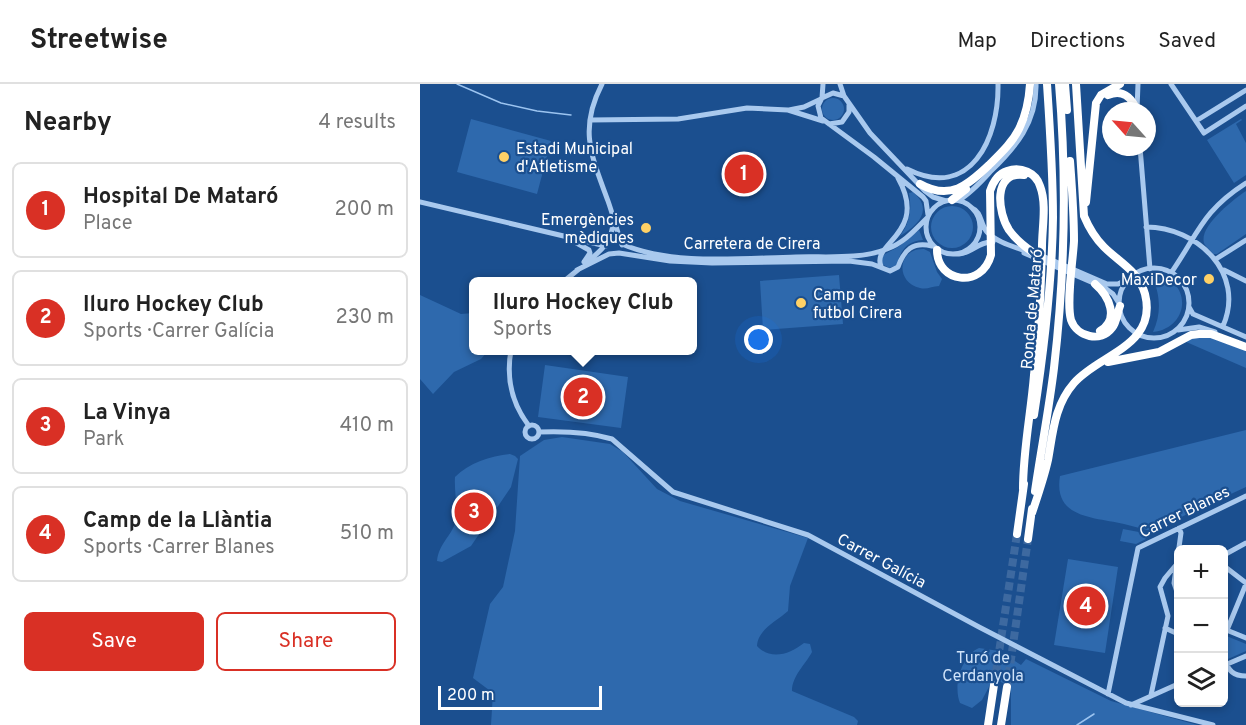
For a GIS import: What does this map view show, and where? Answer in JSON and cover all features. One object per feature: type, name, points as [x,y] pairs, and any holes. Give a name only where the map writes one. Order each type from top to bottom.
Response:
[{"type":"highway","points":[[952,200],[968,187],[1006,147],[1020,128],[1028,102],[1030,84]]},
{"type":"highway","name":"Ronda de Mataró","points":[[1017,534],[1044,345],[1049,293],[1053,220],[1047,84]]},
{"type":"highway","name":"Ronda de Mataró","points":[[1032,513],[1052,386],[1062,275],[1065,173],[1059,84]]},
{"type":"highway","points":[[1065,84],[1074,240],[1070,314],[1072,322],[1079,332],[1099,337],[1110,331],[1115,324],[1120,305]]},
{"type":"highway","points":[[1028,539],[1032,513],[1047,461],[1058,409],[1074,383],[1096,365],[1123,350],[1134,339],[1145,319],[1146,301],[1138,278],[1130,268],[1101,244],[1087,223],[1082,202],[1076,84]]},
{"type":"highway","points":[[1087,223],[1086,201],[1098,99],[1120,84]]},
{"type":"highway","points":[[1093,132],[1096,127],[1099,102],[1110,94],[1125,94],[1133,102]]},
{"type":"highway","points":[[934,248],[942,266],[953,276],[968,278],[982,271],[991,255],[991,187],[1002,173],[1014,169],[1023,170],[1036,178],[1042,192],[1041,272],[1034,377],[1023,461],[1023,489]]},
{"type":"highway","points":[[1036,255],[1013,236],[1003,215],[1000,191],[1004,181],[1013,175],[1023,174],[1030,178],[1037,188],[1040,205],[1039,264],[1041,272]]},
{"type":"highway","points":[[920,184],[932,190],[946,192],[961,188],[974,179]]},
{"type":"highway","points":[[1071,293],[1075,318],[1080,326],[1089,332],[1100,331],[1109,322],[1111,311],[1106,296],[1095,284]]},
{"type":"highway","points":[[1096,365],[1123,357],[1159,352],[1191,335],[1211,334],[1246,346]]},
{"type":"highway","points":[[988,725],[994,685]]},
{"type":"highway","points":[[1001,725],[1007,687]]},
{"type":"street","points":[[577,270],[609,254],[619,253],[621,243],[614,216],[591,157],[590,120],[593,105],[602,84]]},
{"type":"street","points":[[823,84],[822,99],[818,106],[819,113],[826,122],[896,175],[926,201],[928,216],[926,233],[934,248],[948,254],[959,254],[966,253],[985,242],[1005,244],[1105,283],[1118,284],[1139,272],[1150,269],[1163,270],[1181,281],[1186,289],[1189,307],[1193,314],[1246,337]]},
{"type":"street","points":[[840,84],[844,96],[870,133],[930,195],[952,200],[977,211],[987,232],[1005,244]]},
{"type":"street","points":[[902,167],[923,175],[946,176],[963,170],[974,162],[985,149],[993,128],[998,84]]},
{"type":"street","points":[[928,216],[938,204],[952,200],[979,183],[1018,143],[1031,120],[1035,105],[1036,84]]},
{"type":"street","points":[[1137,102],[1138,84]]},
{"type":"street","points":[[1171,84],[1204,133],[1246,106]]},
{"type":"street","points":[[1196,121],[1246,90]]},
{"type":"street","points":[[788,111],[804,107],[833,93],[844,96]]},
{"type":"street","points":[[590,120],[669,120],[747,108],[788,111],[837,124],[847,117],[849,102]]},
{"type":"street","points":[[1141,156],[1150,269]]},
{"type":"street","points":[[881,266],[879,260],[884,250],[900,232],[908,212],[907,196],[896,175]]},
{"type":"street","points":[[1171,273],[1192,238],[1216,206],[1246,183]]},
{"type":"street","points":[[420,202],[606,246]]},
{"type":"street","points":[[959,254],[973,245],[979,234],[980,222],[972,208]]},
{"type":"street","points":[[569,277],[606,246],[613,231],[614,216]]},
{"type":"street","name":"Carretera de Cirera","points":[[621,243],[645,253],[697,258],[850,256],[884,250],[902,241],[928,216]]},
{"type":"street","points":[[1146,227],[1172,230],[1192,238],[1215,259],[1226,277],[1229,293],[1227,318],[1223,326]]},
{"type":"street","points":[[557,234],[589,250],[589,256],[577,270]]},
{"type":"street","points":[[609,239],[615,238],[621,243]]},
{"type":"street","points":[[1215,259],[1246,240]]},
{"type":"street","name":"Carretera de Cirera","points":[[619,253],[698,263],[833,261],[881,266],[887,271],[898,267],[902,256],[911,246],[924,243],[934,248]]},
{"type":"street","points":[[606,246],[609,254]]},
{"type":"street","points":[[1222,270],[1246,281]]},
{"type":"street","points":[[1076,273],[1110,291],[1120,305],[1124,320],[1135,332],[1150,338],[1166,336],[1176,330],[1185,320],[1189,307]]},
{"type":"street","points":[[1120,305],[1122,290],[1131,277]]},
{"type":"street","points":[[1176,330],[1203,327],[1246,346]]},
{"type":"street","points":[[511,355],[510,387],[515,402],[529,426]]},
{"type":"street","points":[[529,426],[536,426],[539,432],[536,438],[528,438],[525,432],[529,426]]},
{"type":"street","name":"Carrer Galícia","points":[[539,432],[590,434],[612,440],[673,492],[808,535],[969,622],[1131,705],[1214,725]]},
{"type":"street","name":"Carrer Blanes","points":[[1108,693],[1138,548],[1246,496]]},
{"type":"street","points":[[1179,528],[1181,533],[1179,545]]},
{"type":"street","points":[[1228,553],[1246,543]]},
{"type":"street","points":[[1151,695],[1167,611],[1160,587],[1174,567]]},
{"type":"street","points":[[1228,569],[1246,583],[1228,624]]},
{"type":"street","points":[[1165,628],[1174,632]]},
{"type":"street","points":[[1228,630],[1246,638]]},
{"type":"street","points":[[1228,662],[1246,656]]},
{"type":"street","points":[[1228,667],[1234,674],[1246,676]]},
{"type":"street","points":[[1131,705],[1174,686]]},
{"type":"green space","points":[[829,98],[837,98],[844,105],[844,113],[837,120],[829,120],[822,113],[822,105]]},
{"type":"green space","name":"Estadi Municipal d'Atletisme","points":[[471,119],[551,141],[537,194],[457,172]]},
{"type":"green space","points":[[1241,119],[1236,124],[1246,143],[1246,175],[1234,183],[1207,140]]},
{"type":"green space","points":[[1246,191],[1246,234],[1217,254],[1213,254],[1204,243],[1207,229],[1219,214]]},
{"type":"green space","points":[[913,192],[919,199],[923,211],[918,222],[900,236],[909,216],[909,193]]},
{"type":"green space","points":[[952,206],[967,212],[973,227],[967,242],[952,248],[937,242],[931,227],[937,212]]},
{"type":"green space","points":[[919,230],[923,240],[913,242],[905,248],[897,265],[889,268],[882,264],[882,257],[885,254]]},
{"type":"green space","points":[[924,249],[930,252],[942,279],[939,286],[925,289],[912,285],[906,280],[902,266],[908,254]]},
{"type":"green space","name":"Camp de futbol Cirera","points":[[839,275],[843,324],[763,330],[760,281]]},
{"type":"green space","points":[[1152,275],[1165,278],[1175,284],[1182,302],[1175,321],[1166,328],[1153,332],[1159,304]]},
{"type":"green space","points":[[420,295],[461,314],[469,313],[469,355],[484,355],[454,372],[433,394],[420,379]]},
{"type":"green space","points":[[1191,337],[1211,337],[1246,351],[1246,368],[1184,341]]},
{"type":"green space","points":[[545,365],[628,377],[621,428],[538,417]]},
{"type":"green space","points":[[1246,430],[1246,487],[1151,531],[1078,514],[1063,501],[1060,476]]},
{"type":"green space","points":[[562,437],[610,444],[623,452],[657,489],[680,501],[808,538],[790,586],[788,611],[764,630],[757,646],[762,651],[774,655],[787,653],[804,643],[810,644],[812,652],[796,675],[792,691],[854,717],[858,721],[857,725],[491,725],[493,693],[473,678],[490,604],[503,587],[515,531],[520,456],[544,440]]},
{"type":"green space","points":[[510,454],[518,459],[511,487],[471,546],[442,562],[437,561],[440,549],[456,521],[455,477],[480,461]]},
{"type":"green space","points":[[1123,529],[1144,533],[1146,539],[1136,544],[1120,541]]},
{"type":"green space","points":[[1068,559],[1118,567],[1105,653],[1054,645]]},
{"type":"green space","points":[[1228,637],[1246,644],[1246,651],[1228,659]]},
{"type":"green space","name":"Turó de Cerdanyola","points":[[979,648],[999,651],[1021,665],[1026,659],[1111,701],[1197,725],[1011,725],[1011,691],[1002,683],[991,683],[982,700],[972,708],[960,703],[957,688],[960,672],[967,658]]},
{"type":"waterway","points":[[457,84],[501,103],[537,111],[571,115]]},
{"type":"waterway","points":[[1077,725],[1094,714]]},
{"type":"tunnel","points":[[994,685],[1017,534]]},
{"type":"tunnel","points":[[1007,687],[1028,539]]},
{"type":"place","name":"Estadi Municipal d'Atletisme","points":[[504,157]]},
{"type":"place","name":"Hospital De Mataró","points":[[744,174]]},
{"type":"place","name":"Emergències mèdiques","points":[[646,228]]},
{"type":"place","name":"MaxiDecor","points":[[1209,279]]},
{"type":"place","name":"Camp de futbol Cirera","points":[[801,303]]},
{"type":"place","name":"Iluro Hockey Club","points":[[583,397]]},
{"type":"place","name":"La Vinya","points":[[474,512]]},
{"type":"place","name":"Camp de la Llàntia","points":[[1086,606]]}]
